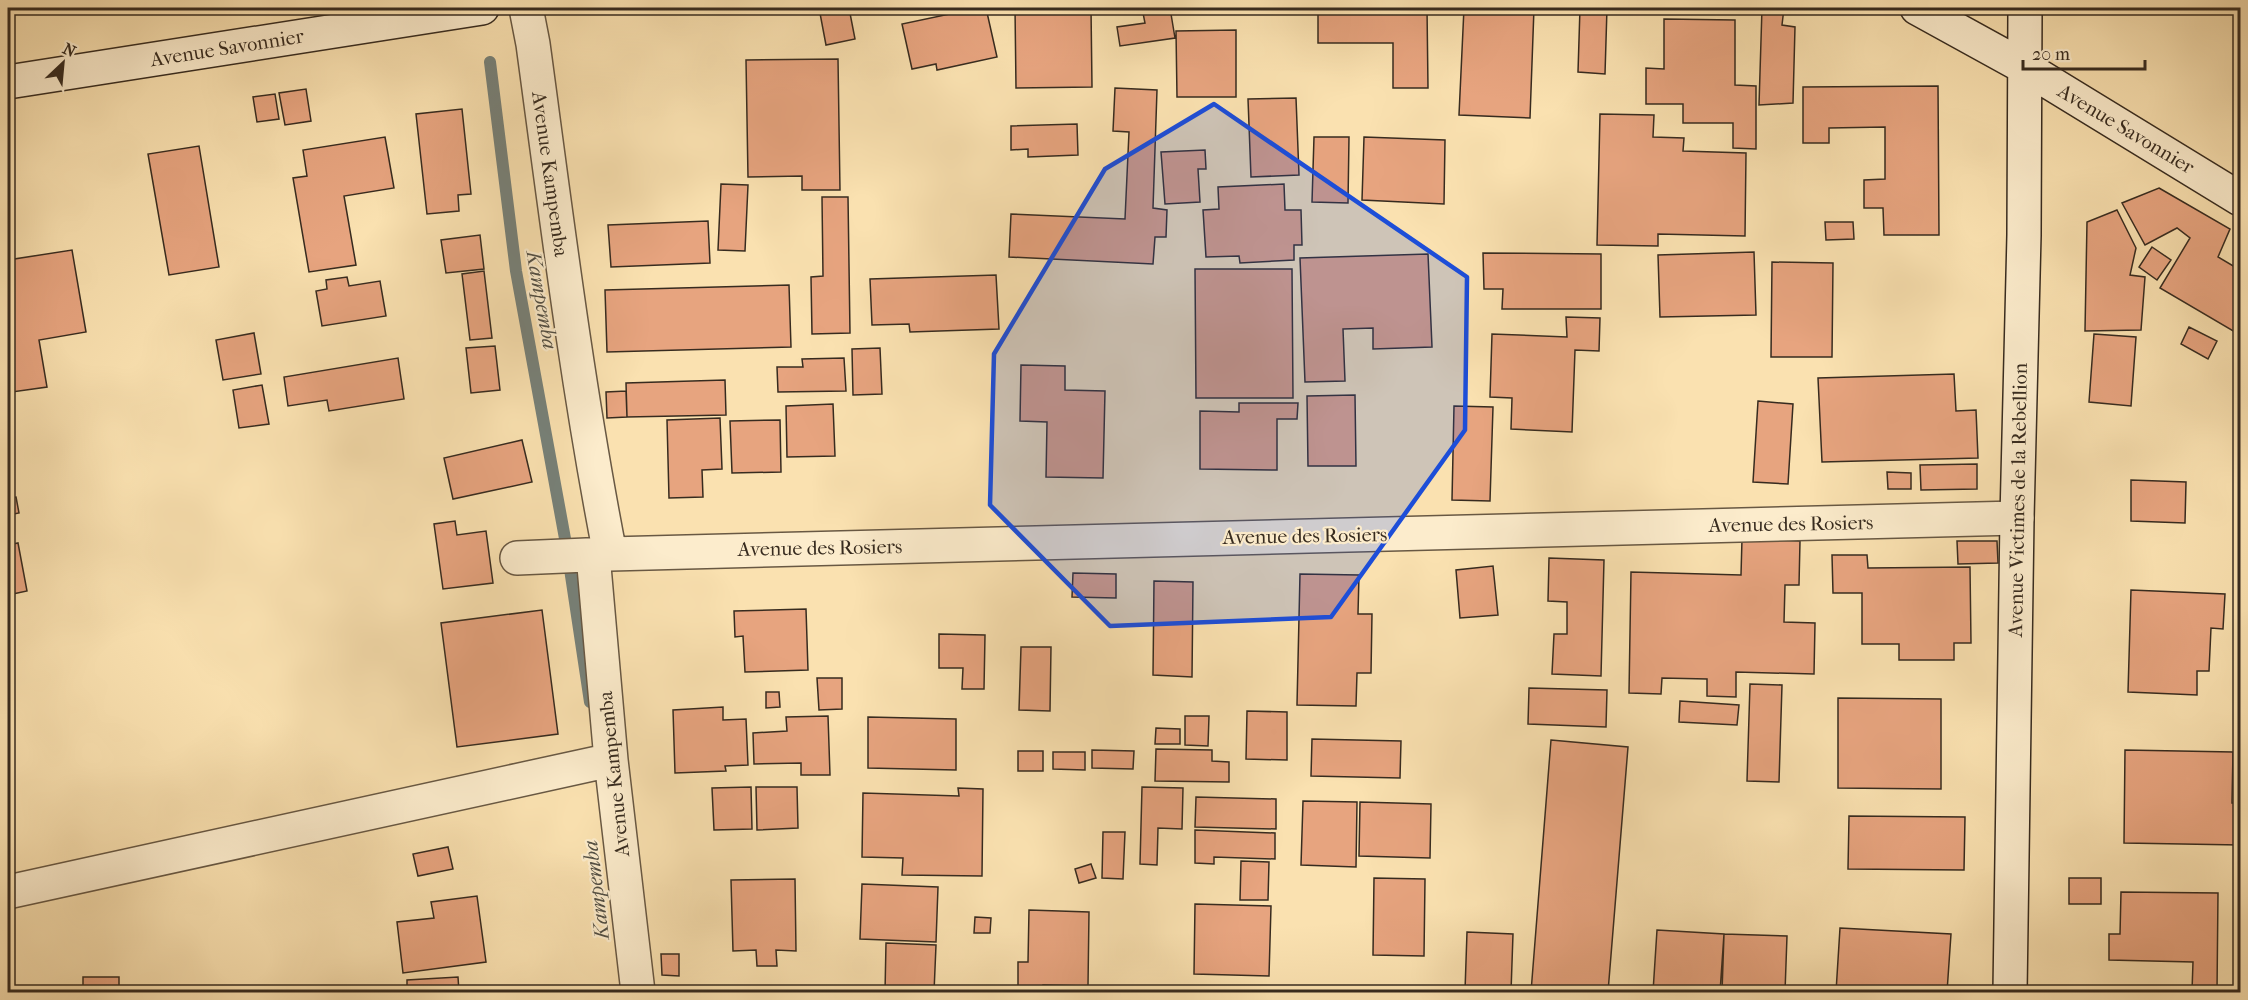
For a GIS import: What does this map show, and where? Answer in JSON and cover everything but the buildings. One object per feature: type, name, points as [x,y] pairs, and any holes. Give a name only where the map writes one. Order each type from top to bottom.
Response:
[{"type":"street","name":"Avenue Savonnier","points":[[8,82],[482,8]]},
{"type":"street","name":"Avenue Kampemba","points":[[526,8],[595,475],[566,556],[592,764],[638,993]]},
{"type":"street","name":"Avenue Savonnier","points":[[1917,8],[2026,68],[2241,199]]},
{"type":"street","name":"Avenue Victimes de la Rebellion","points":[[2010,993],[2026,68],[2025,8]]},
{"type":"street","name":"Avenue des Rosiers","points":[[566,556],[2017,518]]},
{"type":"street","points":[[8,892],[592,764]]},
{"type":"highlighted area","points":[[1214,104],[1467,277],[1465,430],[1331,617],[1110,626],[990,505],[994,354],[1105,169]]},
{"type":"waterway","name":"Kampemba","points":[[490,62],[516,271],[566,544]]},
{"type":"waterway","name":"Kampemba","points":[[570,569],[590,702]]}]
